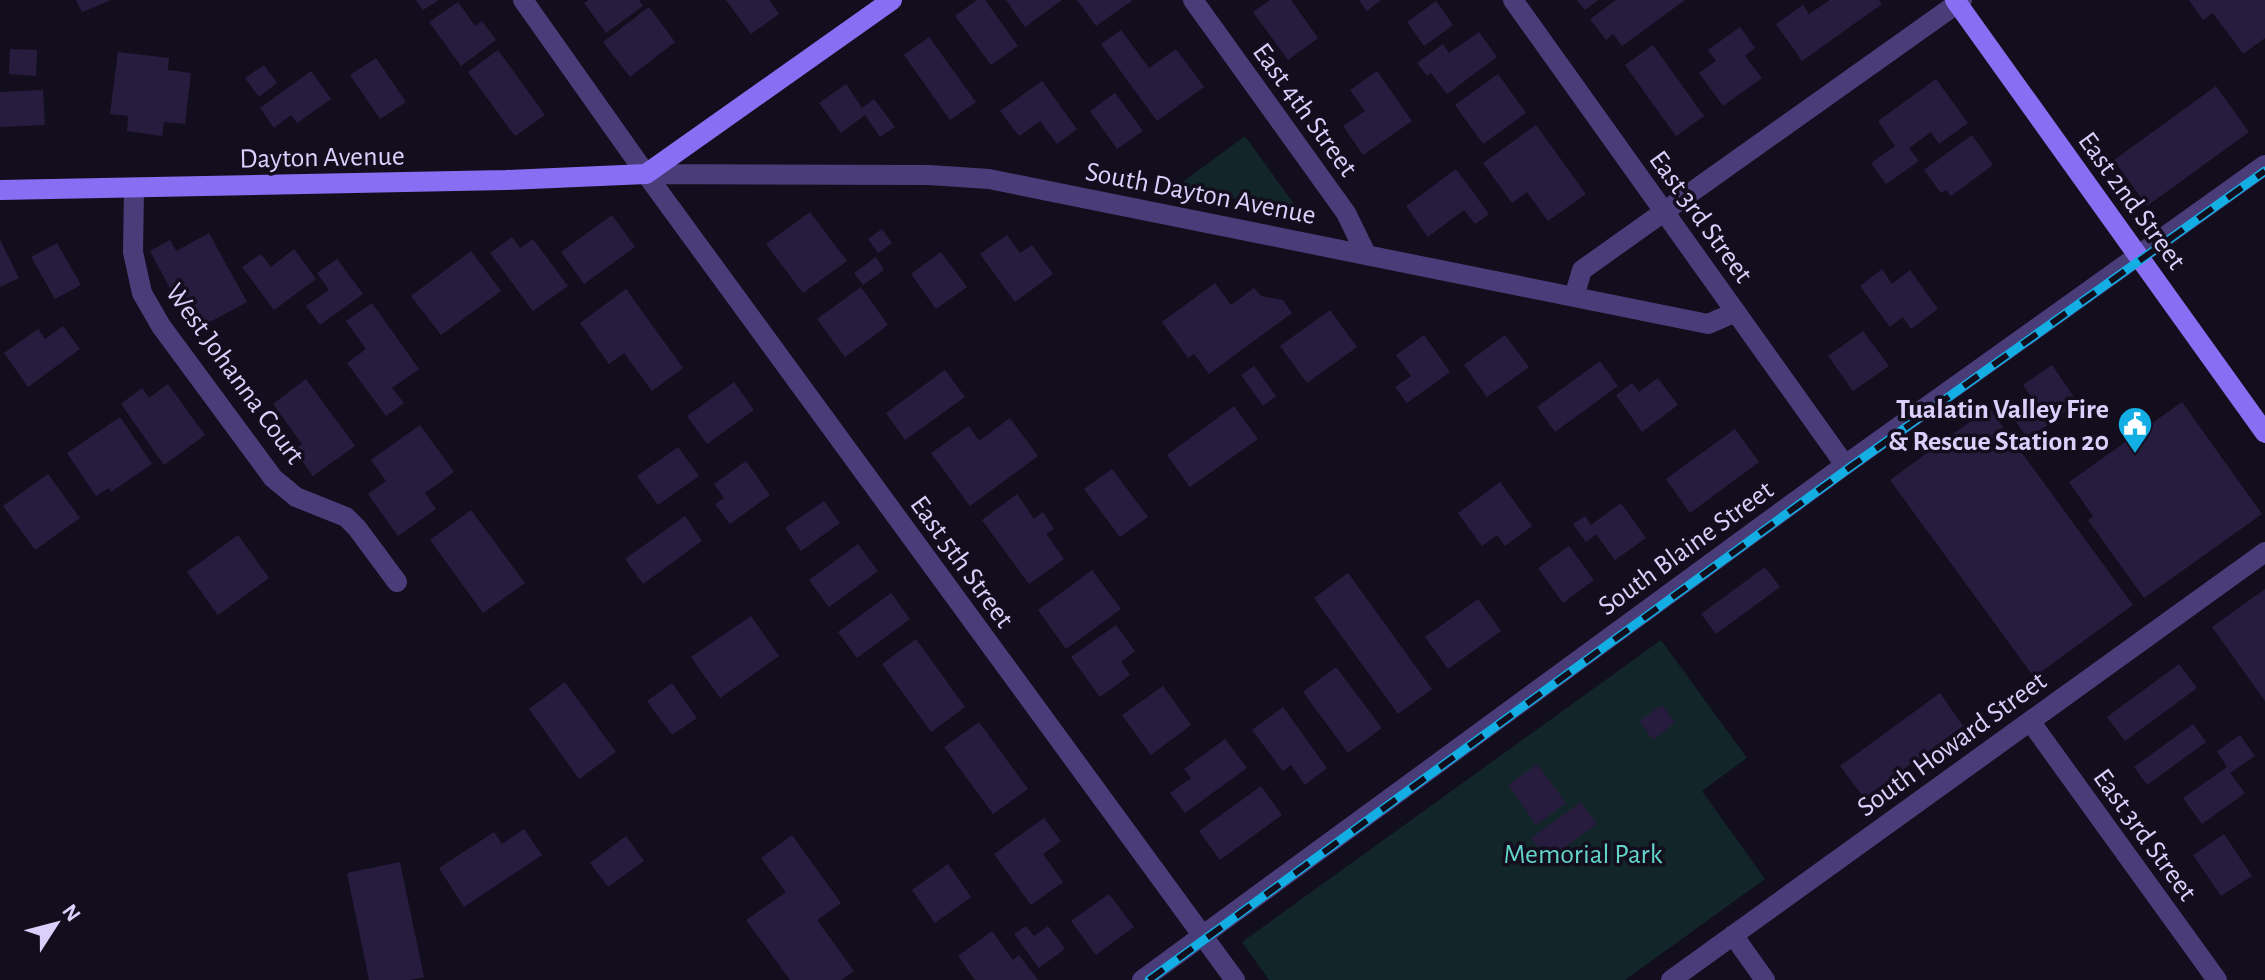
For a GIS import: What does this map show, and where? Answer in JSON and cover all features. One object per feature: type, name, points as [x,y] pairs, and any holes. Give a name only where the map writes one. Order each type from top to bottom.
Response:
[{"type":"street","name":"East 5th Street","points":[[523,0],[646,174],[1235,980]]},
{"type":"street","points":[[646,174],[892,0]]},
{"type":"street","name":"East 4th Street","points":[[1193,0],[1346,213],[1366,254]]},
{"type":"street","name":"East 3rd Street","points":[[1513,0],[1845,465]]},
{"type":"street","points":[[1574,297],[1582,270],[1958,1]]},
{"type":"street","name":"East 2nd Street","points":[[1958,1],[2265,433]]},
{"type":"street","name":"South Blaine Street","points":[[1142,980],[1845,465],[2265,165]]},
{"type":"street","name":"Dayton Avenue","points":[[0,190],[506,180],[646,174]]},
{"type":"street","name":"South Dayton Avenue","points":[[646,174],[929,175],[989,179],[1708,324],[1736,312]]},
{"type":"street","name":"West Johanna Court","points":[[134,189],[133,252],[142,293],[161,326],[273,478],[296,497],[346,517],[397,582]]},
{"type":"street","name":"South Howard Street","points":[[1671,980],[2265,552]]},
{"type":"street","name":"East 3rd Street","points":[[2030,721],[2217,980]]},
{"type":"street","points":[[1733,935],[1765,980]]},
{"type":"green space","points":[[1245,136],[1299,211],[1176,187]]},
{"type":"green space","name":"Memorial Park","points":[[1661,640],[1747,758],[1702,791],[1765,879],[1625,980],[1269,980],[1242,942]]},
{"type":"building","points":[[76,0],[111,0],[82,12]]},
{"type":"building","points":[[416,0],[439,0],[423,10]]},
{"type":"building","points":[[588,0],[639,0],[643,6],[606,33],[584,3]]},
{"type":"building","points":[[726,0],[769,0],[779,14],[751,34]]},
{"type":"building","points":[[977,0],[985,0],[1018,46],[991,65],[955,16]]},
{"type":"building","points":[[1006,0],[1062,0],[1025,27]]},
{"type":"building","points":[[1077,0],[1133,0],[1096,26]]},
{"type":"building","points":[[1270,0],[1291,0],[1318,38],[1288,60],[1253,12]]},
{"type":"building","points":[[1359,0],[1381,0],[1367,11]]},
{"type":"building","points":[[1577,0],[1598,0],[1585,10]]},
{"type":"building","points":[[1616,0],[1685,0],[1622,46],[1613,34],[1606,40],[1590,19]]},
{"type":"building","points":[[1830,0],[1879,0],[1882,4],[1802,61],[1776,24],[1803,5],[1809,14]]},
{"type":"building","points":[[2189,0],[2265,0],[2265,38],[2243,54],[2213,13],[2203,20]]},
{"type":"building","points":[[1436,1],[1453,25],[1424,46],[1407,22]]},
{"type":"building","points":[[458,2],[475,26],[482,21],[496,40],[461,66],[429,22]]},
{"type":"building","points":[[649,7],[675,42],[630,77],[603,42]]},
{"type":"building","points":[[1740,27],[1755,48],[1745,56],[1762,78],[1723,106],[1699,73],[1716,61],[1708,50]]},
{"type":"building","points":[[1121,30],[1149,68],[1176,49],[1204,87],[1157,121],[1101,44]]},
{"type":"building","points":[[1479,32],[1497,57],[1447,94],[1431,73],[1427,76],[1417,63],[1443,44],[1449,53]]},
{"type":"building","points":[[929,37],[976,102],[950,120],[904,55]]},
{"type":"building","points":[[1653,45],[1704,116],[1676,136],[1625,65]]},
{"type":"building","points":[[10,49],[37,50],[36,76],[9,74]]},
{"type":"building","points":[[498,50],[545,115],[515,136],[468,72]]},
{"type":"building","points":[[118,52],[169,58],[168,70],[191,73],[185,124],[164,122],[162,136],[127,131],[128,116],[110,114]]},
{"type":"building","points":[[376,58],[406,102],[380,119],[350,75]]},
{"type":"building","points":[[264,65],[277,83],[259,97],[245,78]]},
{"type":"building","points":[[311,71],[331,99],[297,123],[291,115],[274,128],[260,108]]},
{"type":"building","points":[[1377,71],[1412,121],[1363,155],[1343,126],[1365,111],[1350,90]]},
{"type":"building","points":[[1498,74],[1526,113],[1483,144],[1455,105]]},
{"type":"building","points":[[1936,79],[1968,123],[1939,144],[1931,132],[1909,148],[1919,161],[1886,184],[1871,163],[1895,146],[1878,121]]},
{"type":"building","points":[[1042,81],[1077,129],[1057,144],[1040,121],[1019,136],[1000,111]]},
{"type":"building","points":[[846,84],[862,108],[874,99],[895,127],[880,137],[865,115],[841,133],[819,103]]},
{"type":"building","points":[[2216,86],[2249,132],[2147,206],[2114,160]]},
{"type":"building","points":[[43,90],[45,125],[0,127],[0,92]]},
{"type":"building","points":[[1115,93],[1143,131],[1117,149],[1090,111]]},
{"type":"building","points":[[1536,125],[1586,194],[1548,221],[1527,192],[1512,203],[1483,163]]},
{"type":"building","points":[[1972,135],[1993,165],[1951,196],[1946,190],[1941,193],[1924,170]]},
{"type":"building","points":[[1456,169],[1489,214],[1475,224],[1464,210],[1428,237],[1406,206]]},
{"type":"building","points":[[810,212],[847,261],[803,293],[766,244]]},
{"type":"building","points":[[612,215],[635,247],[584,284],[561,252]]},
{"type":"building","points":[[882,229],[892,243],[878,253],[868,239]]},
{"type":"building","points":[[209,233],[247,302],[193,331],[150,251],[170,240],[176,251]]},
{"type":"building","points":[[1007,235],[1020,253],[1032,245],[1053,274],[1015,302],[980,254]]},
{"type":"building","points":[[512,237],[520,248],[533,239],[568,286],[533,311],[490,253]]},
{"type":"building","points":[[0,240],[19,278],[0,287]]},
{"type":"building","points":[[57,243],[81,285],[55,299],[31,257]]},
{"type":"building","points":[[294,249],[316,279],[274,310],[242,267],[261,254],[271,267]]},
{"type":"building","points":[[471,251],[501,291],[441,335],[411,296]]},
{"type":"building","points":[[941,252],[967,287],[936,309],[911,274]]},
{"type":"building","points":[[876,257],[884,270],[863,285],[854,273]]},
{"type":"building","points":[[337,259],[363,294],[320,325],[306,306],[329,290],[317,273]]},
{"type":"building","points":[[1882,269],[1892,284],[1910,270],[1938,309],[1911,329],[1903,317],[1890,327],[1860,286]]},
{"type":"building","points":[[1215,283],[1231,305],[1254,288],[1261,296],[1283,300],[1292,313],[1209,374],[1194,354],[1188,358],[1162,322]]},
{"type":"building","points":[[861,287],[888,325],[845,357],[817,319]]},
{"type":"building","points":[[626,289],[683,368],[652,391],[624,353],[609,364],[580,323]]},
{"type":"building","points":[[372,303],[419,369],[392,388],[404,403],[386,416],[347,363],[366,349],[346,321]]},
{"type":"building","points":[[1330,310],[1357,347],[1307,383],[1280,346]]},
{"type":"building","points":[[63,326],[80,349],[28,387],[4,353],[38,329],[45,339]]},
{"type":"building","points":[[1863,331],[1889,366],[1853,391],[1828,356]]},
{"type":"building","points":[[1424,335],[1450,372],[1407,403],[1395,387],[1411,376],[1396,355]]},
{"type":"building","points":[[1505,335],[1529,367],[1487,397],[1464,365]]},
{"type":"building","points":[[1600,361],[1618,386],[1555,432],[1537,407]]},
{"type":"building","points":[[2052,365],[2078,403],[2028,439],[2010,413],[2032,398],[2023,385]]},
{"type":"building","points":[[1254,366],[1276,396],[1263,406],[1241,375]]},
{"type":"building","points":[[945,370],[965,397],[905,440],[886,413]]},
{"type":"building","points":[[1658,378],[1678,405],[1642,432],[1616,395],[1632,383],[1639,392]]},
{"type":"building","points":[[306,379],[355,446],[313,476],[294,450],[302,444],[273,404]]},
{"type":"building","points":[[734,382],[754,410],[707,444],[687,416]]},
{"type":"building","points":[[168,384],[205,435],[164,465],[121,404],[142,388],[149,398]]},
{"type":"building","points":[[2182,402],[2262,514],[2144,598],[2088,520],[2093,516],[2069,482]]},
{"type":"building","points":[[1234,406],[1258,439],[1190,487],[1167,455]]},
{"type":"building","points":[[1989,408],[2133,605],[2034,677],[1890,480]]},
{"type":"building","points":[[120,417],[152,464],[111,492],[109,488],[96,496],[67,453]]},
{"type":"building","points":[[1010,418],[1038,456],[970,506],[931,453],[969,426],[979,441]]},
{"type":"building","points":[[420,425],[454,472],[425,493],[436,509],[398,536],[368,494],[386,481],[371,460]]},
{"type":"building","points":[[1735,429],[1759,462],[1690,513],[1666,479]]},
{"type":"building","points":[[678,447],[699,476],[658,505],[637,476]]},
{"type":"building","points":[[746,461],[770,495],[730,524],[715,504],[724,498],[714,484]]},
{"type":"building","points":[[1112,469],[1148,517],[1120,537],[1084,489]]},
{"type":"building","points":[[48,474],[80,518],[35,550],[3,506]]},
{"type":"building","points":[[1500,482],[1532,526],[1505,546],[1497,535],[1482,546],[1458,513]]},
{"type":"building","points":[[1017,494],[1034,519],[1043,512],[1054,529],[1046,534],[1064,559],[1029,584],[982,520]]},
{"type":"building","points":[[824,501],[840,523],[801,551],[785,528]]},
{"type":"building","points":[[1621,503],[1646,538],[1615,560],[1596,534],[1586,542],[1573,524],[1585,516],[1591,525]]},
{"type":"building","points":[[471,510],[525,583],[483,613],[430,540]]},
{"type":"building","points":[[685,516],[702,541],[643,584],[625,559]]},
{"type":"building","points":[[238,535],[269,578],[218,615],[187,572]]},
{"type":"building","points":[[858,544],[878,571],[829,607],[809,580]]},
{"type":"building","points":[[1569,546],[1594,580],[1563,603],[1538,568]]},
{"type":"building","points":[[1765,567],[1780,587],[1716,634],[1701,614]]},
{"type":"building","points":[[1092,570],[1121,609],[1066,649],[1038,610]]},
{"type":"building","points":[[1348,573],[1432,689],[1398,714],[1314,598]]},
{"type":"building","points":[[2265,589],[2265,701],[2212,627]]},
{"type":"building","points":[[891,593],[910,619],[857,658],[838,632]]},
{"type":"building","points":[[1478,599],[1501,631],[1448,669],[1425,637]]},
{"type":"building","points":[[751,616],[779,656],[720,698],[691,657]]},
{"type":"building","points":[[1116,625],[1135,651],[1121,662],[1130,675],[1100,697],[1071,657]]},
{"type":"building","points":[[916,639],[965,707],[931,732],[882,664]]},
{"type":"building","points":[[2179,664],[2197,688],[2125,741],[2107,717]]},
{"type":"building","points":[[1336,667],[1382,728],[1348,753],[1303,692]]},
{"type":"building","points":[[565,682],[616,752],[579,779],[529,709]]},
{"type":"building","points":[[672,683],[697,718],[672,735],[647,701]]},
{"type":"building","points":[[1163,686],[1191,725],[1151,755],[1122,715]]},
{"type":"building","points":[[1940,693],[1963,726],[1864,798],[1840,766]]},
{"type":"building","points":[[1662,705],[1675,723],[1653,740],[1639,721]]},
{"type":"building","points":[[1283,707],[1327,768],[1305,785],[1291,765],[1283,771],[1252,730]]},
{"type":"building","points":[[979,722],[1028,789],[993,814],[944,747]]},
{"type":"building","points":[[2193,724],[2206,742],[2147,785],[2134,767]]},
{"type":"building","points":[[2240,735],[2255,756],[2230,773],[2245,793],[2202,824],[2183,798],[2227,767],[2217,751]]},
{"type":"building","points":[[1225,739],[1247,768],[1185,813],[1170,793],[1191,778],[1184,769]]},
{"type":"building","points":[[1537,764],[1566,803],[1536,825],[1508,785]]},
{"type":"building","points":[[1261,786],[1282,815],[1220,860],[1199,831]]},
{"type":"building","points":[[1581,802],[1597,824],[1547,860],[1531,838]]},
{"type":"building","points":[[1044,818],[1061,841],[1043,854],[1063,882],[1031,905],[994,854]]},
{"type":"building","points":[[524,829],[542,855],[464,907],[439,868],[494,832],[502,844]]},
{"type":"building","points":[[2224,834],[2252,876],[2221,896],[2193,855]]},
{"type":"building","points":[[792,835],[841,903],[817,920],[854,971],[841,980],[790,980],[746,920],[786,892],[761,858]]},
{"type":"building","points":[[626,836],[644,861],[608,887],[590,863]]},
{"type":"building","points":[[400,862],[424,977],[369,980],[347,873]]},
{"type":"building","points":[[948,864],[971,897],[935,923],[912,890]]},
{"type":"building","points":[[1109,894],[1134,927],[1096,955],[1071,921]]},
{"type":"building","points":[[1026,926],[1034,936],[1048,926],[1065,949],[1039,968],[1014,934]]},
{"type":"building","points":[[992,931],[1013,960],[1019,955],[1038,980],[975,980],[958,956]]},
{"type":"railway","points":[[1149,980],[1849,468],[2265,171]]},
{"type":"place","name":"Tualatin Valley Fire & Rescue Station 20","points":[[2135,455]]}]
